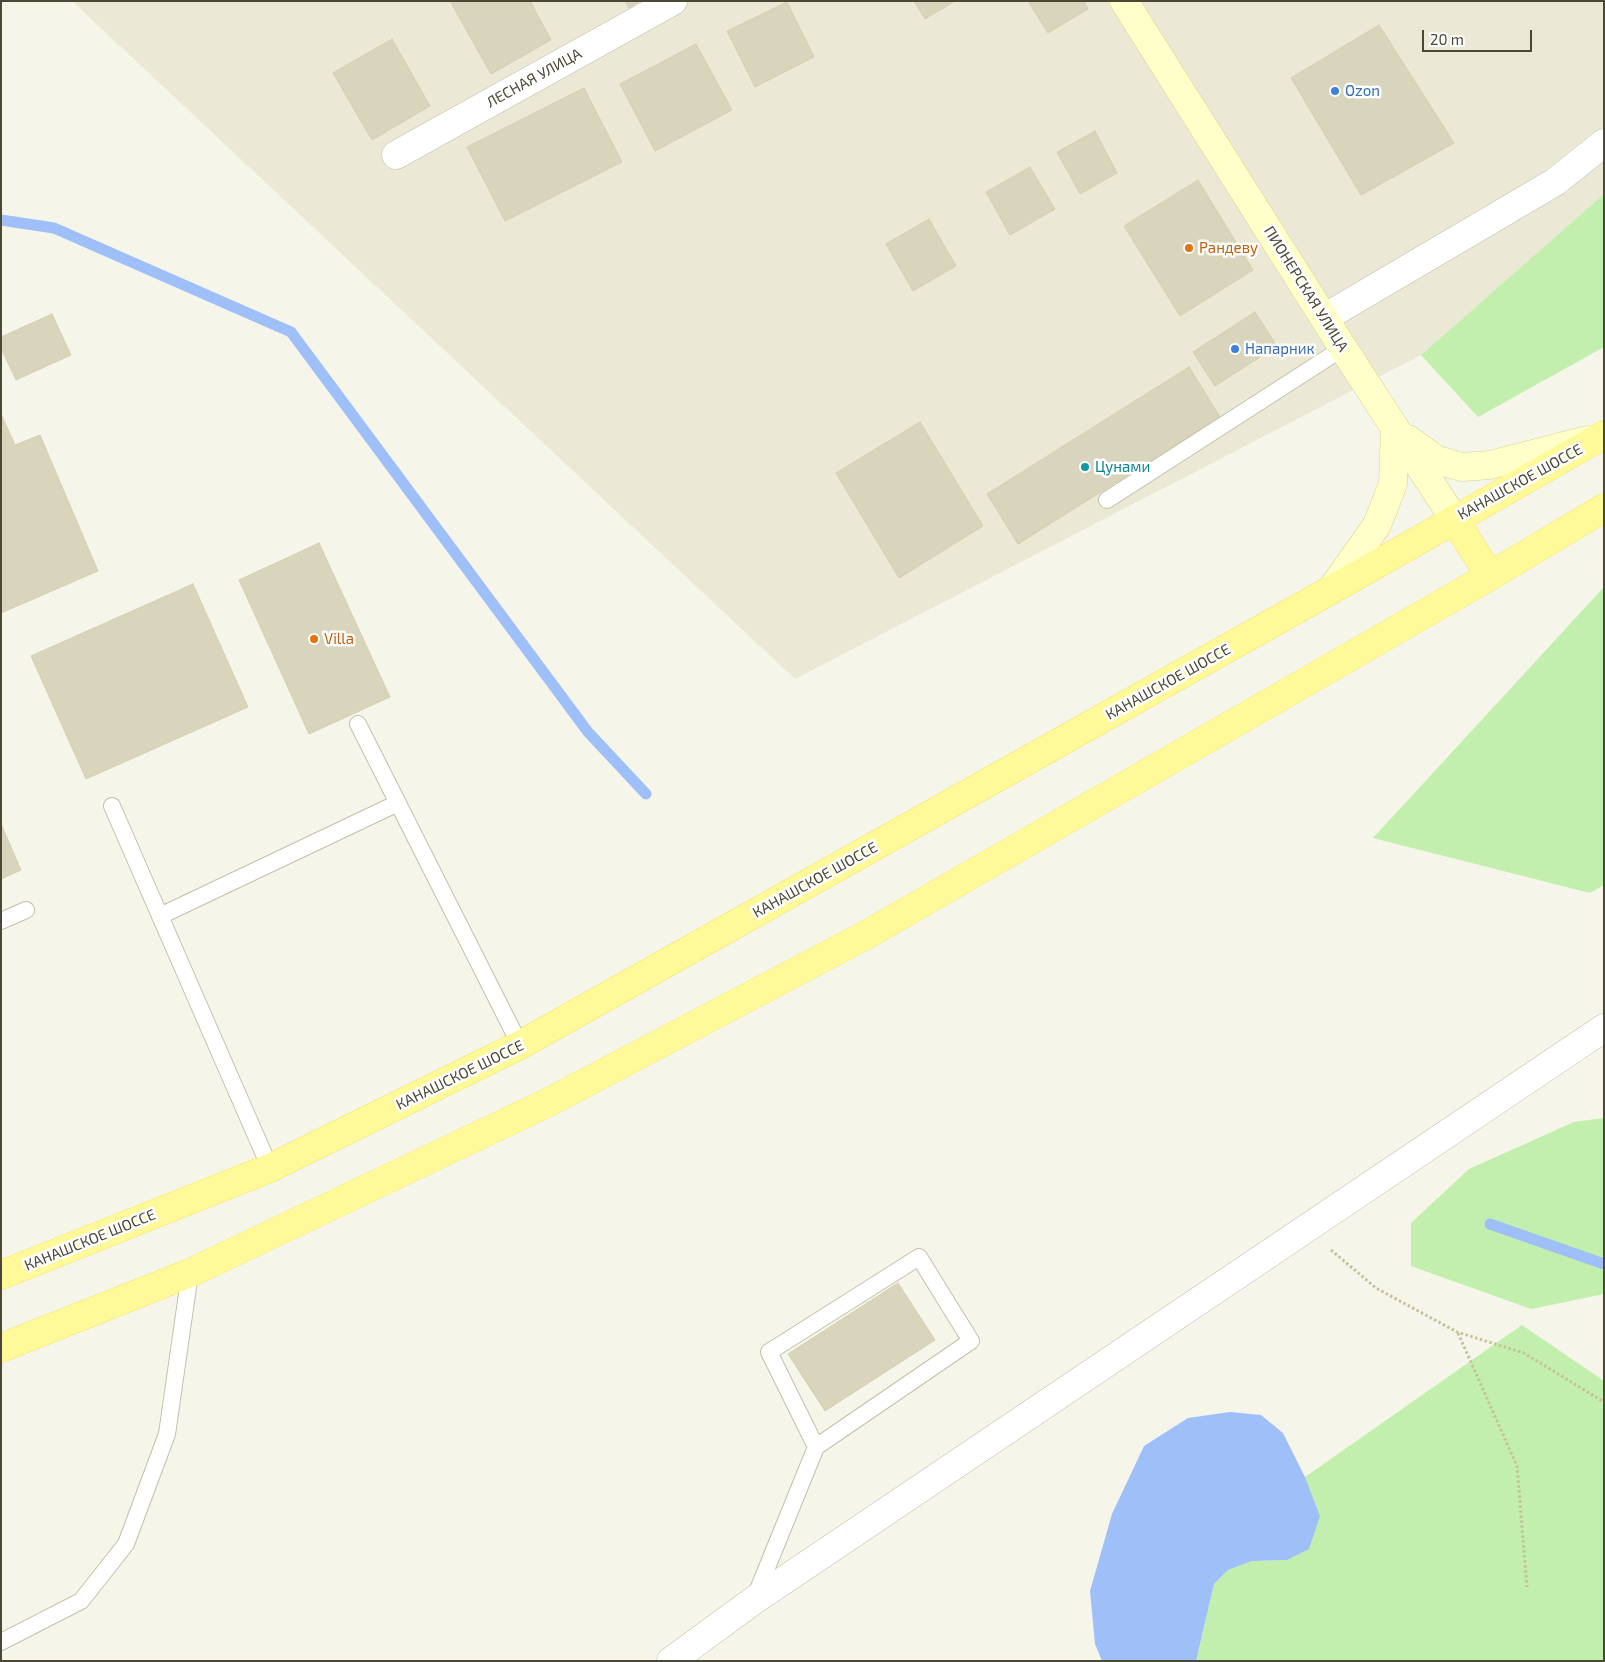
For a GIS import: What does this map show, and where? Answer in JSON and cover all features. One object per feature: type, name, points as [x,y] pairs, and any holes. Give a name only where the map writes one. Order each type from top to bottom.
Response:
[{"type":"main road","name":"КАНАШСКОЕ ШОССЕ","points":[[1,1276],[270,1168],[520,1046],[1602,436]]},
{"type":"main road","points":[[1,1348],[190,1273],[549,1102],[866,935],[1490,576],[1604,508]]},
{"type":"main road","name":"ПИОНЕРСКАЯ УЛИЦА","points":[[1454,519],[1490,576]]},
{"type":"street","name":"ЛЕСНАЯ УЛИЦА","points":[[396,155],[673,1]]},
{"type":"street","name":"ПИОНЕРСКАЯ УЛИЦА","points":[[1124,1],[1343,348],[1454,519]]},
{"type":"street","points":[[1324,318],[1555,182],[1604,142]]},
{"type":"street","points":[[1395,429],[1437,460],[1462,467],[1490,465],[1602,436]]},
{"type":"street","points":[[1331,590],[1377,525],[1393,484],[1395,429]]},
{"type":"street","points":[[671,1661],[753,1601],[1604,1028]]},
{"type":"lane","points":[[1107,500],[1343,348]]},
{"type":"lane","points":[[358,724],[520,1046]]},
{"type":"lane","points":[[160,916],[398,803]]},
{"type":"lane","points":[[112,806],[270,1168]]},
{"type":"lane","points":[[1,921],[26,910]]},
{"type":"lane","points":[[753,1601],[816,1447],[971,1341],[920,1257],[769,1352],[816,1447]]},
{"type":"lane","points":[[1,1642],[81,1601],[126,1544],[167,1434],[190,1273]]},
{"type":"path","points":[[1306,1228],[1376,1288],[1457,1332],[1524,1353],[1604,1402]]},
{"type":"path","points":[[1457,1332],[1517,1466],[1527,1587]]},
{"type":"shaded area","points":[[72,1],[1604,1],[1604,194],[1421,355],[795,679]]},
{"type":"green space","points":[[1604,194],[1604,347],[1478,417],[1421,355]]},
{"type":"green space","points":[[1604,587],[1604,885],[1590,893],[1373,838]]},
{"type":"green space","points":[[1604,1118],[1604,1294],[1531,1309],[1411,1266],[1411,1223],[1469,1169],[1574,1122]]},
{"type":"green space","points":[[1522,1325],[1604,1381],[1604,1661],[1196,1661],[1214,1584],[1228,1570],[1252,1561],[1287,1560],[1320,1516],[1305,1477]]},
{"type":"water","points":[[1230,1412],[1261,1415],[1283,1433],[1305,1477],[1320,1516],[1309,1549],[1287,1560],[1252,1561],[1228,1570],[1214,1584],[1196,1661],[1102,1661],[1095,1644],[1090,1591],[1112,1514],[1144,1446],[1188,1418]]},
{"type":"building","points":[[450,1],[530,1],[551,40],[491,74]]},
{"type":"building","points":[[625,1],[640,1],[629,8]]},
{"type":"building","points":[[914,1],[955,1],[925,19]]},
{"type":"building","points":[[1028,1],[1084,1],[1088,9],[1048,33]]},
{"type":"building","points":[[787,2],[814,57],[755,87],[727,31]]},
{"type":"building","points":[[1379,25],[1454,143],[1361,195],[1291,78]]},
{"type":"building","points":[[392,39],[430,106],[372,140],[333,73]]},
{"type":"building","points":[[696,44],[732,110],[655,151],[620,84]]},
{"type":"building","points":[[584,88],[622,162],[505,221],[467,147]]},
{"type":"building","points":[[1095,131],[1117,173],[1080,194],[1057,152]]},
{"type":"building","points":[[1030,167],[1055,209],[1010,235],[986,192]]},
{"type":"building","name":"Рандеву","points":[[1198,180],[1253,270],[1180,316],[1124,226]]},
{"type":"building","points":[[929,219],[956,266],[913,291],[886,244]]},
{"type":"building","name":"Напарник","points":[[1255,312],[1277,346],[1215,386],[1193,352]]},
{"type":"building","points":[[52,314],[71,355],[16,380],[1,348],[1,337]]},
{"type":"building","name":"Цунами","points":[[1189,367],[1220,417],[1018,544],[987,494]]},
{"type":"building","points":[[1,414],[15,445],[40,435],[98,571],[1,613]]},
{"type":"building","points":[[920,422],[983,526],[899,578],[836,473]]},
{"type":"building","name":"Villa","points":[[319,543],[390,697],[309,734],[239,580]]},
{"type":"building","points":[[193,584],[248,707],[86,779],[31,656]]},
{"type":"building","points":[[1,824],[21,870],[1,879]]},
{"type":"building","points":[[898,1283],[935,1340],[825,1411],[788,1354]]},
{"type":"waterway","points":[[1,220],[54,228],[291,332],[588,732],[646,794]]},
{"type":"waterway","points":[[1490,1224],[1604,1264]]},
{"type":"place","name":"Ozon","points":[[1335,91]]},
{"type":"place","name":"Рандеву","points":[[1189,248]]},
{"type":"place","name":"Напарник","points":[[1235,349]]},
{"type":"place","name":"Цунами","points":[[1085,467]]},
{"type":"place","name":"Villa","points":[[314,639]]}]
